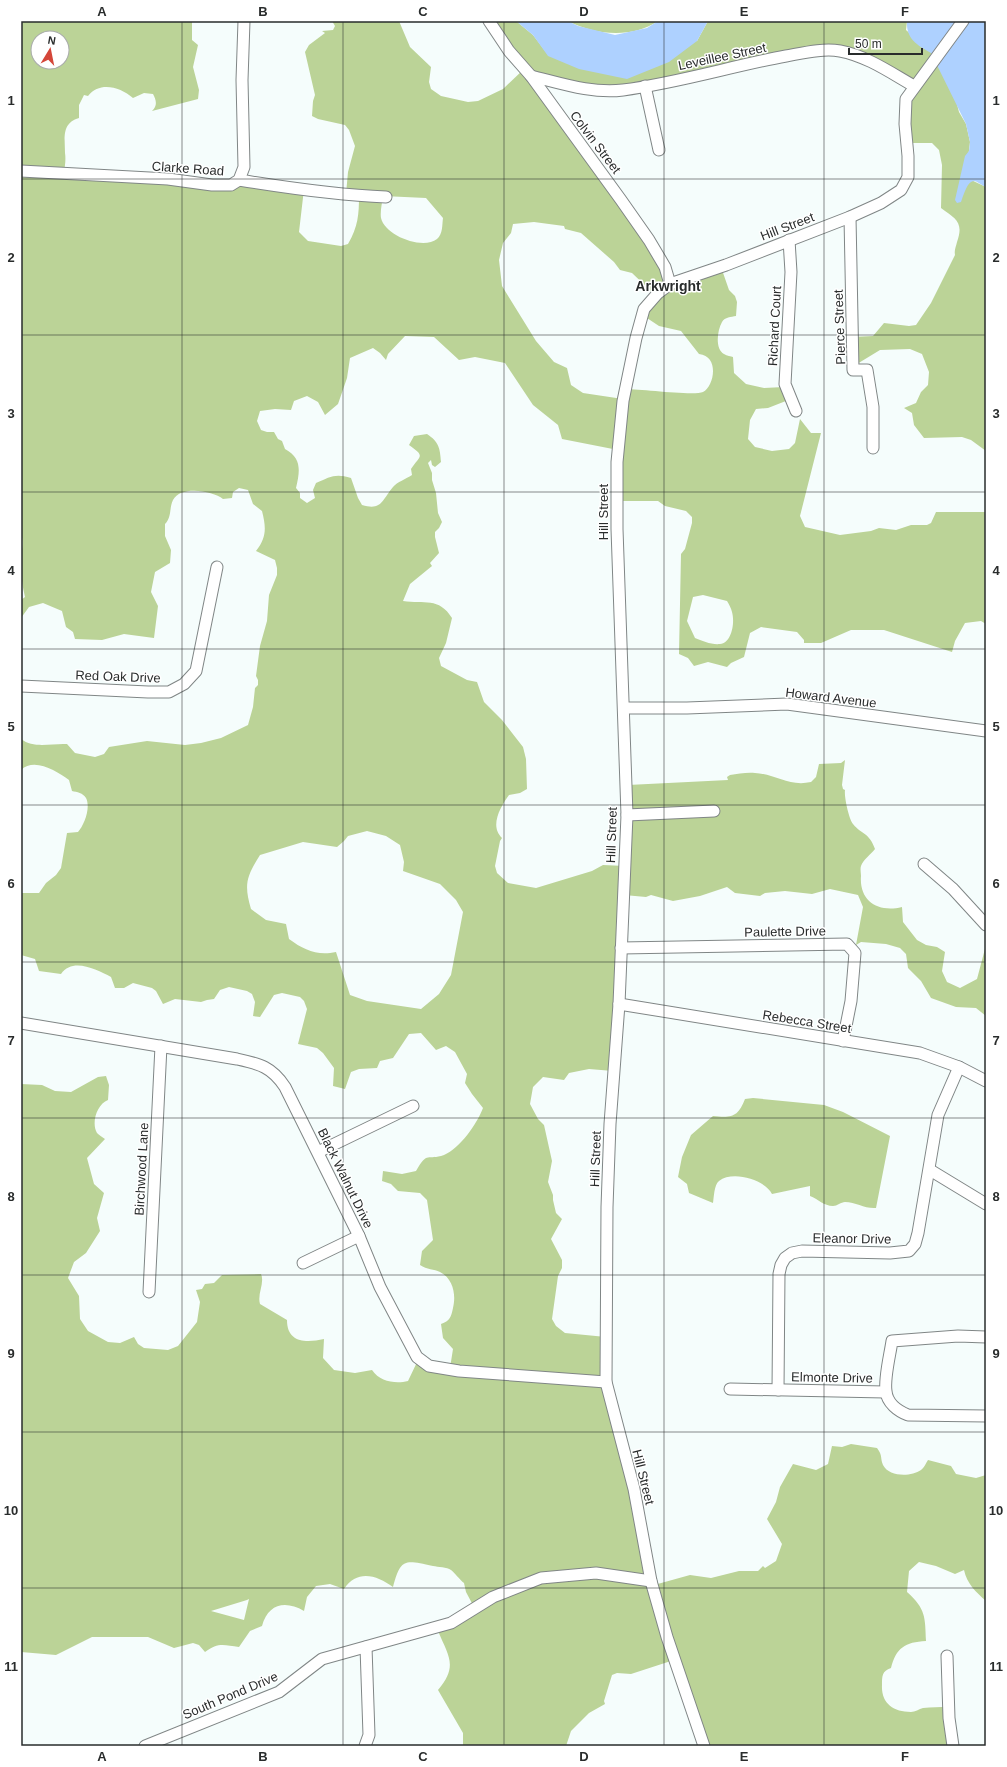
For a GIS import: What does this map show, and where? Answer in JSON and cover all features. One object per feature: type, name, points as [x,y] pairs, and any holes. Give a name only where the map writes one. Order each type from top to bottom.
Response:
[{"type":"street","name":"Clarke Road","points":[[21,171],[168,179],[212,185],[231,185],[239,180],[244,167],[242,80],[244,21]]},
{"type":"street","name":"Colvin Street","points":[[489,21],[509,51],[531,76],[649,240],[665,267],[670,284]]},
{"type":"street","name":"Hill Street","points":[[704,1746],[667,1637],[651,1581],[634,1489],[606,1382],[607,1207],[610,1124],[619,1004],[627,815],[617,530],[617,462],[623,401],[636,338],[644,309],[658,293],[670,284],[850,217],[881,203],[901,190],[908,177],[905,124],[906,98],[963,21]]},
{"type":"street","name":"Leveillee Street","points":[[531,76],[596,90],[622,90],[810,52],[840,51],[874,63],[914,86]]},
{"type":"street","points":[[645,86],[659,150]]},
{"type":"street","points":[[239,180],[346,196],[386,197]]},
{"type":"street","name":"Pierce Street","points":[[850,217],[853,370],[867,370],[873,407],[873,448]]},
{"type":"street","name":"Richard Court","points":[[790,240],[792,272],[785,384],[796,411]]},
{"type":"street","name":"Red Oak Drive","points":[[21,686],[169,692],[184,684],[196,671],[217,566]]},
{"type":"street","name":"Howard Avenue","points":[[624,708],[687,708],[787,704],[986,731]]},
{"type":"street","points":[[627,815],[714,811]]},
{"type":"street","points":[[924,864],[953,889],[986,925]]},
{"type":"street","name":"Paulette Drive","points":[[621,948],[847,944],[855,952],[851,1001],[843,1041]]},
{"type":"street","name":"Rebecca Street","points":[[619,1004],[920,1054],[959,1067],[986,1081]]},
{"type":"street","name":"Black Walnut Drive","points":[[21,1023],[257,1063],[269,1069],[278,1077],[285,1087],[359,1236],[380,1287],[417,1357],[429,1366],[459,1372],[606,1382]]},
{"type":"street","name":"Birchwood Lane","points":[[149,1292],[161,1046]]},
{"type":"street","name":"Eleanor Drive","points":[[778,1390],[779,1274],[781,1265],[785,1258],[792,1253],[802,1251],[890,1254],[909,1251],[915,1244],[918,1233],[930,1170],[938,1115],[959,1067]]},
{"type":"street","points":[[318,1152],[413,1106]]},
{"type":"street","points":[[930,1170],[986,1204]]},
{"type":"street","points":[[302,1263],[359,1236]]},
{"type":"street","points":[[986,1337],[958,1336],[892,1342],[886,1392],[894,1407],[900,1412],[908,1415],[986,1416]]},
{"type":"street","points":[[730,1389],[778,1390]]},
{"type":"street","name":"Elmonte Drive","points":[[778,1390],[886,1392]]},
{"type":"street","name":"South Pond Drive","points":[[145,1746],[279,1692],[322,1659],[366,1648],[451,1623],[493,1597],[541,1578],[596,1573],[651,1581]]},
{"type":"street","points":[[365,1746],[369,1735],[366,1648]]},
{"type":"street","points":[[947,1656],[949,1718],[953,1746]]},
{"type":"green space","points":[[21,21],[192,21],[192,40],[198,45],[193,67],[199,90],[198,99],[152,111],[156,102],[153,94],[144,93],[133,98],[122,91],[110,87],[104,87],[98,88],[88,96],[84,95],[79,105],[79,118],[73,120],[69,124],[65,132],[64,172],[304,189],[299,232],[308,241],[341,246],[348,244],[354,232],[358,215],[359,196],[346,194],[348,172],[355,146],[349,130],[345,125],[318,119],[312,116],[315,95],[305,52],[309,45],[325,33],[322,31],[333,30],[335,26],[332,21],[399,21],[410,47],[431,67],[429,82],[431,89],[441,96],[468,102],[478,101],[503,89],[524,69],[490,21],[516,21],[533,35],[549,56],[697,41],[708,21],[907,21],[906,30],[935,56],[953,89],[959,112],[966,124],[970,142],[967,167],[969,179],[986,187],[986,451],[971,440],[962,437],[924,438],[914,425],[912,413],[904,408],[916,403],[921,392],[928,385],[929,372],[922,354],[910,349],[880,350],[857,364],[851,337],[873,336],[884,323],[909,326],[916,325],[931,303],[955,255],[960,230],[959,225],[954,218],[941,208],[942,165],[939,150],[932,143],[911,143],[906,120],[913,87],[839,50],[621,89],[537,77],[670,281],[721,267],[729,290],[735,296],[737,302],[736,316],[725,319],[720,326],[718,344],[721,352],[733,357],[734,373],[746,384],[764,388],[784,387],[791,399],[768,408],[756,409],[750,420],[748,439],[755,447],[772,451],[789,449],[795,443],[800,419],[811,433],[821,433],[800,516],[805,527],[840,535],[871,531],[879,528],[896,530],[911,525],[927,525],[931,523],[936,512],[986,512],[986,624],[981,621],[965,623],[955,641],[952,652],[884,630],[851,630],[821,643],[804,643],[804,640],[797,632],[761,627],[750,633],[744,657],[731,663],[727,667],[708,662],[694,666],[688,658],[679,654],[681,554],[685,549],[692,523],[692,517],[686,511],[665,506],[658,501],[619,501],[618,450],[562,439],[558,425],[533,405],[505,363],[475,357],[459,360],[434,337],[405,336],[388,354],[386,360],[373,348],[350,358],[347,378],[338,404],[325,415],[318,402],[307,396],[294,401],[291,410],[275,409],[260,411],[257,421],[261,430],[274,432],[278,439],[282,441],[285,449],[294,456],[297,461],[299,471],[296,488],[300,493],[300,498],[307,503],[315,498],[313,490],[316,483],[333,476],[341,476],[351,478],[362,505],[374,507],[384,500],[395,485],[412,475],[411,469],[420,456],[418,452],[409,445],[414,436],[427,434],[438,446],[441,462],[435,467],[432,465],[431,460],[428,463],[432,473],[432,480],[436,493],[438,513],[442,522],[435,532],[439,553],[430,563],[432,566],[410,584],[403,601],[436,604],[447,611],[452,618],[446,643],[439,658],[441,666],[467,680],[477,682],[484,702],[502,720],[523,747],[526,759],[527,789],[520,793],[509,795],[500,810],[496,822],[496,828],[502,838],[500,841],[495,866],[497,873],[508,883],[536,888],[592,871],[603,865],[625,866],[628,785],[728,780],[727,777],[730,775],[749,773],[762,774],[789,782],[803,783],[811,782],[816,777],[819,764],[841,763],[845,760],[842,785],[843,789],[845,790],[846,803],[850,818],[856,828],[870,839],[875,849],[863,862],[861,867],[861,885],[867,898],[872,903],[885,908],[902,907],[903,922],[917,940],[926,945],[937,947],[945,952],[942,971],[947,982],[960,988],[977,979],[986,945],[986,1016],[976,1008],[956,1007],[931,998],[921,981],[908,968],[906,954],[900,948],[886,944],[861,942],[856,945],[863,907],[858,895],[830,889],[812,894],[785,891],[765,893],[760,896],[735,893],[727,887],[700,896],[673,901],[651,895],[646,897],[624,895],[613,1071],[589,1069],[569,1073],[564,1080],[543,1077],[533,1087],[530,1104],[538,1119],[544,1125],[552,1161],[548,1182],[553,1195],[556,1213],[562,1219],[551,1239],[562,1260],[562,1268],[558,1276],[552,1319],[556,1326],[565,1333],[606,1337],[607,1374],[654,1585],[690,1575],[711,1578],[739,1571],[758,1571],[763,1566],[765,1568],[776,1561],[782,1544],[767,1519],[776,1502],[780,1487],[793,1464],[816,1470],[828,1464],[832,1446],[842,1447],[851,1444],[877,1448],[886,1469],[900,1475],[917,1472],[924,1467],[928,1460],[951,1466],[956,1474],[976,1478],[986,1475],[986,1601],[970,1584],[964,1570],[955,1574],[936,1566],[919,1562],[909,1571],[907,1592],[918,1603],[925,1619],[926,1641],[912,1643],[902,1647],[896,1655],[891,1668],[884,1672],[882,1679],[882,1691],[884,1697],[889,1705],[894,1708],[905,1712],[914,1712],[923,1708],[948,1707],[954,1746],[704,1746],[674,1660],[631,1674],[617,1673],[612,1675],[604,1701],[605,1704],[589,1713],[571,1731],[566,1746],[463,1746],[463,1733],[438,1690],[448,1674],[450,1661],[438,1631],[475,1609],[466,1592],[464,1583],[451,1570],[410,1562],[405,1563],[402,1566],[393,1587],[380,1579],[367,1576],[361,1576],[355,1579],[344,1589],[330,1584],[316,1586],[307,1597],[304,1611],[290,1606],[278,1606],[268,1613],[262,1626],[250,1631],[239,1647],[218,1645],[205,1652],[199,1645],[193,1643],[174,1648],[148,1637],[92,1637],[56,1655],[21,1652],[21,1084],[42,1085],[55,1091],[71,1092],[98,1077],[106,1076],[109,1085],[108,1100],[101,1105],[95,1119],[95,1129],[97,1133],[105,1139],[87,1158],[94,1184],[104,1193],[97,1218],[100,1231],[86,1253],[74,1262],[68,1278],[79,1296],[80,1319],[88,1331],[108,1342],[120,1343],[134,1337],[138,1344],[144,1348],[168,1350],[178,1346],[197,1322],[200,1302],[196,1290],[202,1289],[205,1284],[214,1283],[222,1275],[261,1274],[262,1281],[259,1296],[260,1304],[287,1320],[290,1333],[299,1340],[311,1341],[324,1339],[323,1358],[334,1370],[355,1373],[372,1370],[384,1380],[393,1382],[408,1381],[419,1358],[450,1368],[453,1349],[443,1338],[441,1324],[446,1322],[451,1316],[454,1293],[451,1283],[445,1275],[420,1265],[422,1251],[433,1240],[427,1200],[420,1193],[398,1191],[391,1184],[382,1181],[383,1171],[402,1174],[416,1171],[426,1158],[438,1157],[450,1152],[467,1135],[477,1121],[483,1108],[465,1083],[467,1074],[455,1052],[446,1046],[436,1050],[421,1033],[409,1034],[393,1058],[380,1061],[377,1068],[359,1069],[351,1072],[345,1089],[333,1086],[334,1068],[323,1053],[317,1048],[298,1044],[307,1009],[304,1001],[300,997],[282,993],[274,995],[260,1017],[253,1016],[255,1002],[252,994],[247,991],[229,987],[220,990],[214,999],[201,1002],[175,999],[163,1004],[156,991],[152,988],[133,983],[124,988],[115,988],[111,977],[85,966],[72,966],[61,974],[39,971],[35,959],[21,955],[21,893],[39,893],[46,883],[56,875],[61,868],[67,833],[78,832],[84,821],[88,807],[85,796],[72,791],[69,780],[52,769],[39,765],[32,765],[26,766],[21,770],[21,739],[37,745],[67,744],[75,753],[95,757],[104,754],[109,747],[147,741],[185,745],[201,743],[221,738],[248,725],[253,707],[255,688],[258,685],[256,676],[260,646],[267,621],[269,595],[277,575],[275,560],[256,551],[264,536],[264,522],[262,511],[253,504],[248,490],[239,488],[233,492],[232,498],[223,499],[205,492],[183,492],[177,495],[173,500],[169,518],[165,524],[165,536],[171,550],[170,563],[155,572],[151,592],[158,606],[154,638],[124,634],[102,640],[75,639],[73,632],[66,627],[62,611],[43,603],[29,607],[21,618],[21,600],[25,597],[21,572]],"holes":[[[383,196],[426,198],[443,218],[442,229],[439,237],[431,242],[414,242],[389,230],[384,225],[381,218]],[[534,222],[564,226],[565,229],[581,233],[614,262],[620,270],[632,273],[655,295],[644,316],[659,326],[681,331],[699,354],[706,356],[710,360],[713,372],[707,389],[698,393],[626,389],[623,399],[583,393],[571,385],[567,368],[554,362],[536,341],[502,286],[499,260],[503,243],[511,233],[513,224]],[[703,595],[727,601],[730,606],[733,616],[733,626],[730,636],[724,643],[714,644],[695,638],[687,621],[693,597]],[[367,831],[386,836],[400,845],[404,862],[403,871],[440,884],[456,900],[463,912],[451,975],[439,994],[421,1009],[367,1001],[350,995],[336,952],[317,953],[305,949],[289,939],[286,924],[266,920],[251,909],[247,894],[247,887],[249,875],[260,855],[303,842],[337,847],[348,836]],[[249,1599],[244,1620],[211,1611]]]},
{"type":"green space","points":[[568,21],[658,21],[636,31],[613,33],[601,32],[579,26]]},
{"type":"green space","points":[[753,1098],[824,1105],[843,1112],[890,1136],[876,1208],[845,1202],[834,1206],[827,1205],[810,1196],[810,1186],[772,1194],[768,1189],[756,1181],[748,1178],[732,1176],[717,1183],[713,1203],[689,1193],[687,1184],[678,1177],[682,1157],[691,1135],[713,1116],[725,1117],[734,1115],[740,1110],[745,1099]]},
{"type":"water","points":[[516,21],[568,21],[578,26],[615,35],[647,28],[658,21],[708,21],[697,41],[669,62],[627,79],[579,69],[548,56],[533,35]]},
{"type":"water","points":[[907,21],[986,21],[986,187],[975,181],[972,182],[969,184],[961,202],[957,203],[955,200],[965,156],[969,151],[970,142],[966,124],[931,53],[913,41],[910,37]]},
{"type":"district","name":"Arkwright","points":[[668,286]]}]
